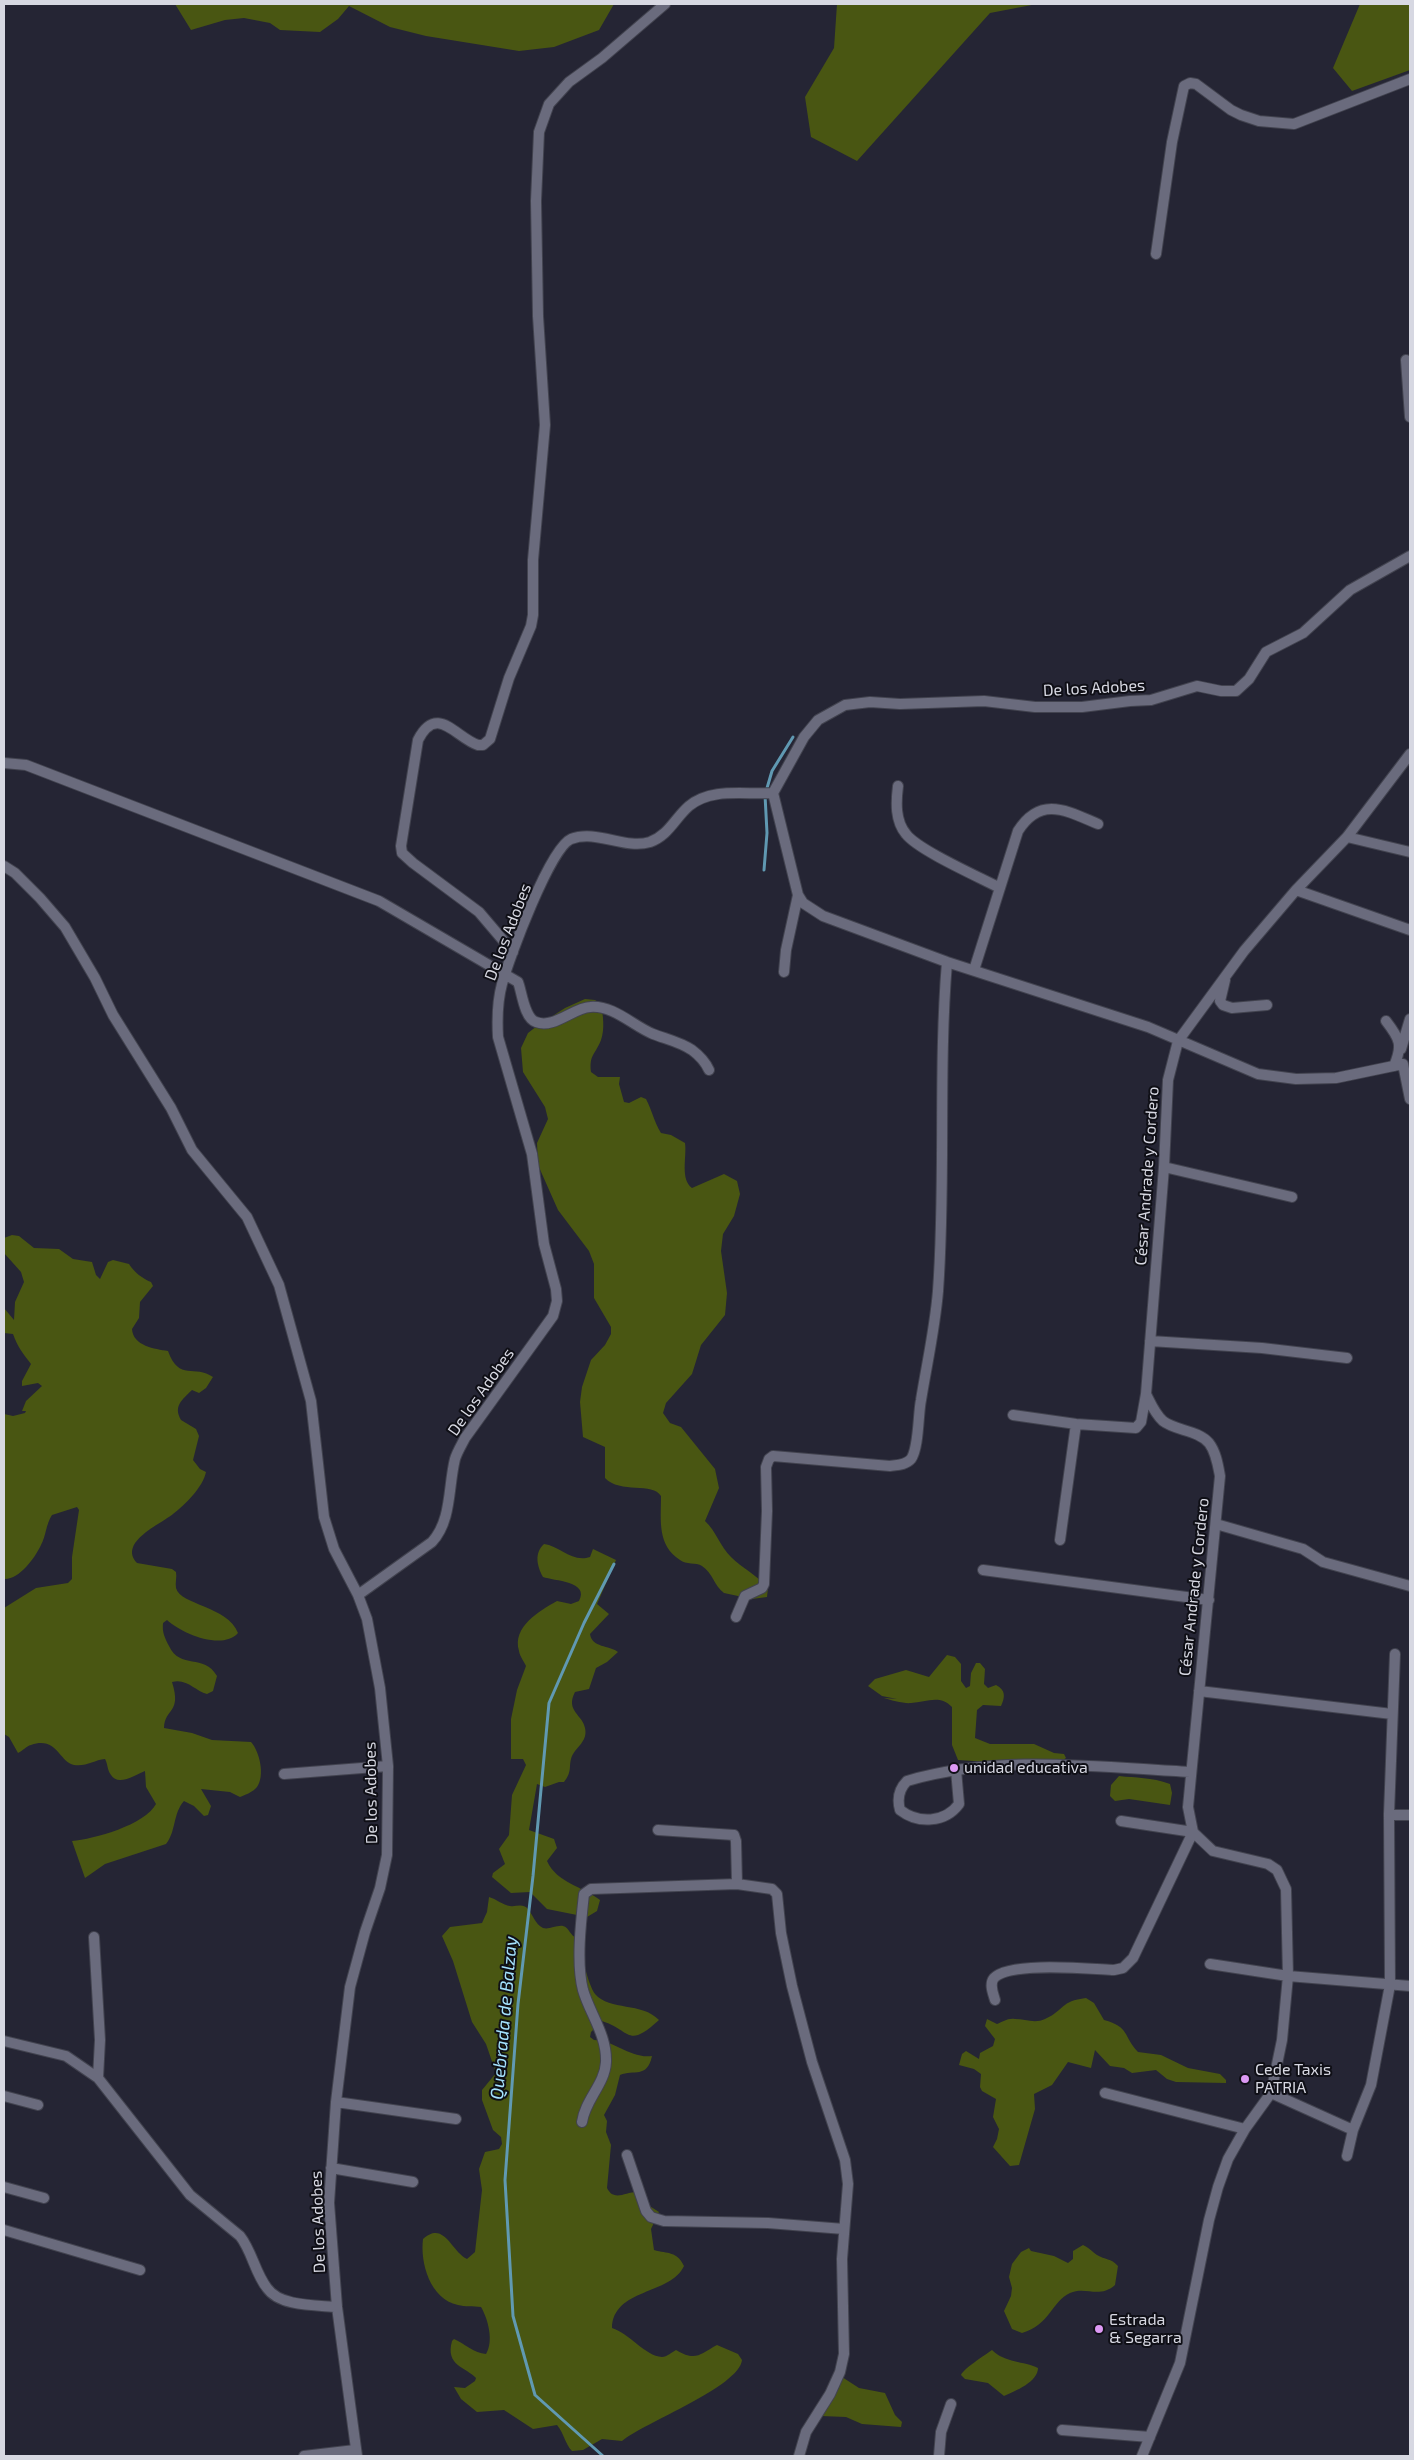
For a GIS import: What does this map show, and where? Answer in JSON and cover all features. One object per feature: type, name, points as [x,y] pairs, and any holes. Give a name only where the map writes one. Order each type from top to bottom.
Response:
[{"type":"street","points":[[513,952],[479,912],[413,863],[402,853],[401,846],[418,740],[423,731],[430,726],[440,723],[451,727],[472,744],[483,745],[490,738],[509,678],[531,626],[532,560],[545,425],[537,240],[540,132],[549,104],[569,82],[602,58],[665,4]]},
{"type":"street","points":[[1156,254],[1172,142],[1184,86],[1190,83],[1196,84],[1231,110],[1241,115],[1259,121],[1294,124],[1410,79]]},
{"type":"street","points":[[1406,360],[1410,417]]},
{"type":"street","name":"De los Adobes","points":[[356,2453],[337,2308],[329,2203],[336,2102],[350,1987],[385,1867],[388,1828],[388,1766],[380,1688],[367,1619],[358,1595],[432,1542],[439,1534],[444,1522],[456,1457],[465,1438],[545,1330],[555,1309],[556,1289],[544,1244],[532,1154],[498,1037],[497,1017],[505,974],[552,860],[567,842],[588,836],[635,843],[650,842],[668,832],[688,807],[699,799],[714,795],[754,792],[770,793],[818,720],[845,705],[870,702],[900,704],[984,701],[1034,706],[1082,707],[1151,700],[1197,686],[1221,691],[1236,691],[1249,679],[1266,652],[1304,633],[1350,590],[1410,556]]},
{"type":"street","name":"César Andrade y Cordero","points":[[1193,1832],[1188,1807],[1190,1772],[1220,1476],[1214,1451],[1203,1437],[1164,1422],[1156,1414],[1146,1394],[1164,1167],[1168,1080],[1178,1041],[1227,975],[1296,890],[1347,837],[1410,754]]},
{"type":"street","points":[[4,763],[26,765],[379,901],[518,982],[530,1018],[536,1022],[548,1023],[582,1008],[593,1006],[606,1009],[642,1029],[692,1050],[704,1060],[709,1070]]},
{"type":"street","points":[[898,786],[898,817],[906,834],[918,845],[1000,888]]},
{"type":"street","points":[[770,793],[798,895],[803,903],[823,916],[946,962],[1148,1027],[1258,1074],[1296,1079],[1336,1078],[1403,1065]]},
{"type":"street","points":[[974,970],[1018,830],[1025,820],[1044,808],[1057,809],[1098,824]]},
{"type":"street","points":[[1347,837],[1410,852]]},
{"type":"street","points":[[4,867],[15,873],[65,927],[95,978],[113,1015],[171,1108],[192,1150],[247,1216],[279,1285],[311,1401],[324,1517],[334,1549],[358,1595]]},
{"type":"street","points":[[1296,890],[1410,930]]},
{"type":"street","points":[[784,972],[787,942],[798,895]]},
{"type":"street","points":[[736,1617],[745,1596],[762,1588],[764,1584],[766,1467],[768,1459],[774,1456],[890,1466],[905,1464],[912,1458],[933,1338],[938,1289],[943,1114],[943,1008],[946,962]]},
{"type":"street","points":[[1227,975],[1220,1002],[1223,1005],[1232,1008],[1267,1005]]},
{"type":"street","points":[[1400,1052],[1410,1019]]},
{"type":"street","points":[[1386,1021],[1396,1035],[1410,1099]]},
{"type":"street","points":[[1164,1167],[1292,1197]]},
{"type":"street","points":[[1150,1341],[1262,1348],[1347,1358]]},
{"type":"street","points":[[1013,1414],[1076,1424],[1136,1428],[1141,1422],[1146,1394]]},
{"type":"street","points":[[1060,1540],[1076,1424]]},
{"type":"street","points":[[1216,1524],[1303,1549],[1323,1562],[1410,1586]]},
{"type":"street","points":[[983,1570],[1208,1600]]},
{"type":"street","points":[[1347,2156],[1353,2130],[1371,2085],[1390,1985],[1389,1815],[1396,1654]]},
{"type":"street","points":[[1199,1691],[1392,1714]]},
{"type":"street","points":[[956,1770],[959,1804],[954,1811],[933,1819],[917,1820],[900,1810],[899,1794],[907,1781],[956,1770],[1004,1764],[1030,1764],[1190,1772]]},
{"type":"street","points":[[284,1774],[388,1766]]},
{"type":"street","points":[[1389,1815],[1410,1814]]},
{"type":"street","points":[[1121,1821],[1193,1832],[1213,1851],[1268,1864],[1277,1870],[1286,1889],[1288,1976],[1282,2040],[1271,2093],[1228,2159],[1218,2187],[1209,2220],[1180,2363],[1142,2456]]},
{"type":"street","points":[[658,1830],[734,1835],[736,1841],[736,1884]]},
{"type":"street","points":[[995,2000],[991,1985],[994,1978],[1003,1972],[1036,1967],[1114,1970],[1123,1968],[1133,1958],[1193,1832]]},
{"type":"street","points":[[582,2122],[584,2112],[601,2081],[606,2063],[605,2048],[600,2028],[586,2000],[582,1986],[584,1894],[591,1889],[736,1884],[772,1889],[777,1894],[781,1933],[812,2062],[845,2160],[848,2184],[844,2229],[842,2311],[844,2354],[840,2372],[830,2394],[806,2432],[799,2456]]},
{"type":"street","points":[[94,1936],[100,2040],[98,2078]]},
{"type":"street","points":[[1210,1964],[1288,1976],[1410,1986]]},
{"type":"street","points":[[4,2041],[66,2056],[98,2078],[190,2195],[246,2243],[267,2288],[276,2297],[289,2301],[337,2308]]},
{"type":"street","points":[[1105,2093],[1246,2129]]},
{"type":"street","points":[[1271,2093],[1353,2130]]},
{"type":"street","points":[[4,2096],[38,2105]]},
{"type":"street","points":[[336,2102],[456,2119]]},
{"type":"street","points":[[627,2155],[646,2211],[651,2217],[664,2220],[768,2223],[844,2229]]},
{"type":"street","points":[[331,2168],[414,2182]]},
{"type":"street","points":[[4,2187],[44,2198]]},
{"type":"street","points":[[4,2230],[140,2270]]},
{"type":"street","points":[[939,2456],[941,2432],[951,2404]]},
{"type":"street","points":[[1062,2430],[1150,2436]]},
{"type":"street","points":[[304,2456],[356,2453]]},
{"type":"green space","points":[[175,4],[614,4],[599,30],[554,47],[519,51],[426,36],[390,27],[349,6],[338,19],[320,32],[280,30],[270,23],[244,18],[225,20],[191,30]]},
{"type":"green space","points":[[837,4],[1037,4],[990,13],[857,161],[811,137],[805,97],[834,48]]},
{"type":"green space","points":[[1360,4],[1410,4],[1410,70],[1352,91],[1333,68]]},
{"type":"green space","points":[[585,999],[595,1000],[601,1004],[603,1017],[602,1036],[592,1058],[591,1072],[598,1077],[620,1077],[619,1084],[624,1102],[629,1103],[641,1097],[646,1099],[661,1133],[671,1135],[685,1143],[685,1173],[688,1184],[692,1188],[724,1174],[737,1181],[740,1194],[734,1216],[723,1234],[721,1251],[727,1293],[725,1315],[701,1345],[692,1374],[666,1403],[663,1413],[670,1423],[681,1427],[715,1469],[719,1488],[705,1521],[731,1557],[768,1588],[767,1597],[752,1599],[724,1593],[709,1572],[702,1566],[682,1562],[667,1547],[664,1540],[661,1523],[661,1496],[657,1492],[644,1488],[619,1486],[611,1483],[605,1478],[605,1447],[583,1437],[580,1402],[582,1387],[591,1360],[605,1345],[611,1334],[611,1327],[594,1298],[594,1264],[589,1251],[558,1210],[538,1165],[537,1143],[548,1119],[545,1107],[523,1072],[521,1048],[528,1033],[537,1026],[565,1008]]},
{"type":"green space","points":[[12,1235],[19,1236],[34,1248],[59,1249],[73,1259],[92,1262],[96,1275],[100,1279],[108,1262],[113,1260],[129,1264],[133,1270],[151,1282],[153,1286],[140,1302],[139,1318],[132,1329],[133,1335],[140,1343],[146,1346],[168,1351],[172,1360],[182,1369],[206,1373],[213,1377],[206,1388],[199,1393],[192,1390],[178,1407],[181,1420],[196,1429],[199,1436],[193,1460],[200,1469],[206,1472],[204,1478],[197,1490],[183,1506],[143,1534],[133,1548],[133,1555],[137,1563],[172,1569],[176,1572],[176,1588],[179,1594],[225,1617],[233,1624],[238,1633],[231,1638],[212,1640],[191,1635],[167,1620],[163,1623],[164,1635],[169,1646],[179,1658],[206,1665],[217,1676],[213,1691],[207,1694],[187,1683],[172,1682],[175,1700],[165,1721],[164,1728],[192,1733],[212,1740],[251,1742],[257,1752],[261,1771],[257,1787],[240,1797],[230,1792],[201,1789],[211,1806],[208,1815],[204,1816],[194,1806],[184,1801],[180,1806],[166,1844],[105,1864],[85,1878],[72,1841],[118,1830],[150,1812],[156,1804],[146,1787],[145,1771],[128,1779],[118,1780],[110,1773],[105,1759],[82,1765],[74,1765],[69,1763],[57,1750],[47,1744],[40,1743],[29,1746],[18,1753],[9,1737],[4,1734],[4,1608],[36,1588],[68,1583],[72,1579],[72,1557],[79,1510],[77,1507],[52,1515],[43,1541],[31,1562],[15,1576],[4,1579],[4,1414],[13,1416],[25,1413],[26,1411],[22,1411],[26,1401],[42,1386],[38,1383],[22,1386],[22,1381],[31,1364],[23,1354],[13,1334],[4,1333],[4,1308],[14,1320],[15,1302],[24,1282],[21,1272],[4,1253],[4,1238]]},
{"type":"green space","points":[[544,1544],[577,1558],[590,1557],[593,1549],[616,1560],[597,1604],[609,1614],[590,1634],[591,1639],[597,1644],[618,1652],[607,1662],[596,1668],[589,1689],[575,1692],[572,1698],[573,1708],[584,1724],[586,1733],[582,1743],[572,1756],[569,1772],[564,1782],[545,1787],[537,1784],[529,1830],[554,1839],[557,1848],[547,1861],[557,1874],[600,1900],[597,1911],[587,1917],[547,1909],[530,1892],[511,1893],[492,1877],[493,1873],[505,1864],[499,1849],[509,1835],[512,1795],[526,1765],[523,1759],[511,1759],[511,1719],[517,1690],[526,1666],[519,1651],[519,1634],[523,1627],[542,1610],[557,1601],[571,1604],[579,1601],[581,1594],[580,1589],[569,1583],[543,1577],[539,1568],[538,1555]]},
{"type":"green space","points":[[947,1655],[955,1657],[961,1664],[961,1681],[966,1688],[970,1686],[971,1673],[976,1663],[980,1663],[985,1669],[984,1684],[988,1688],[996,1685],[1003,1691],[1004,1697],[1001,1706],[983,1705],[977,1710],[975,1738],[990,1744],[1034,1744],[1054,1753],[1064,1754],[1066,1758],[1063,1760],[1023,1762],[958,1760],[952,1745],[952,1707],[938,1700],[898,1702],[884,1698],[897,1699],[882,1696],[868,1686],[875,1679],[906,1670],[929,1677]]},
{"type":"green space","points":[[1119,1776],[1150,1779],[1170,1784],[1172,1793],[1170,1805],[1129,1799],[1115,1801],[1110,1796],[1111,1785]]},
{"type":"green space","points":[[489,1897],[507,1905],[526,1907],[543,1928],[560,1926],[567,1928],[577,1938],[587,1976],[595,1994],[609,2003],[644,2011],[652,2014],[659,2020],[649,2029],[635,2036],[602,2021],[591,2032],[590,2037],[637,2055],[652,2056],[647,2068],[643,2071],[620,2075],[615,2095],[604,2115],[607,2121],[606,2132],[611,2145],[607,2188],[613,2195],[637,2192],[648,2205],[659,2212],[651,2229],[654,2250],[675,2255],[684,2266],[677,2275],[667,2282],[632,2298],[622,2306],[615,2315],[612,2328],[625,2334],[643,2349],[656,2356],[664,2357],[676,2350],[688,2356],[693,2356],[702,2354],[717,2345],[738,2354],[742,2360],[737,2370],[725,2381],[690,2403],[622,2441],[602,2439],[583,2450],[572,2451],[557,2425],[533,2429],[504,2410],[477,2412],[461,2399],[454,2387],[465,2388],[475,2381],[476,2378],[454,2361],[451,2356],[452,2341],[454,2339],[486,2354],[490,2343],[488,2324],[481,2307],[458,2305],[440,2296],[429,2279],[423,2259],[423,2239],[430,2234],[436,2233],[447,2239],[467,2259],[475,2252],[482,2190],[479,2169],[485,2152],[499,2149],[502,2144],[501,2137],[493,2130],[482,2100],[482,2090],[496,2073],[486,2044],[472,2022],[453,1961],[442,1936],[450,1927],[482,1923],[487,1912]]},
{"type":"green space","points":[[1086,1998],[1094,2003],[1104,2020],[1122,2029],[1138,2052],[1161,2055],[1188,2068],[1220,2074],[1226,2080],[1226,2083],[1176,2082],[1167,2079],[1156,2070],[1132,2073],[1124,2068],[1110,2066],[1095,2050],[1091,2068],[1068,2062],[1052,2085],[1034,2094],[1035,2109],[1019,2165],[1010,2166],[993,2147],[999,2129],[993,2117],[996,2099],[982,2091],[980,2087],[981,2074],[974,2069],[959,2065],[962,2054],[966,2051],[979,2059],[980,2053],[993,2046],[995,2039],[985,2026],[987,2019],[997,2024],[1012,2019],[1041,2020],[1051,2016],[1071,2001]]},
{"type":"green space","points":[[1083,2245],[1118,2266],[1115,2285],[1098,2292],[1076,2291],[1070,2293],[1059,2302],[1045,2319],[1031,2329],[1022,2333],[1012,2329],[1004,2311],[1011,2296],[1012,2288],[1009,2277],[1012,2264],[1021,2252],[1029,2248],[1031,2251],[1054,2256],[1068,2263],[1073,2259],[1073,2251]]},
{"type":"green space","points":[[992,2350],[1009,2360],[1038,2368],[1037,2373],[1030,2382],[1004,2396],[988,2383],[965,2379],[961,2375]]},
{"type":"green space","points":[[842,2377],[859,2388],[885,2393],[895,2415],[902,2422],[901,2427],[862,2424],[846,2417],[821,2416]]},
{"type":"waterway","points":[[764,870],[767,833],[765,795],[772,771],[793,737]]},
{"type":"waterway","name":"Quebrada de Balzay","points":[[603,2456],[535,2395],[513,2316],[505,2180],[518,2004],[533,1876],[549,1703],[584,1623],[614,1564]]},
{"type":"place","name":"unidad educativa","points":[[954,1768]]},
{"type":"place","name":"Cede Taxis PATRIA","points":[[1245,2079]]},
{"type":"place","name":"Estrada & Segarra","points":[[1099,2329]]}]
